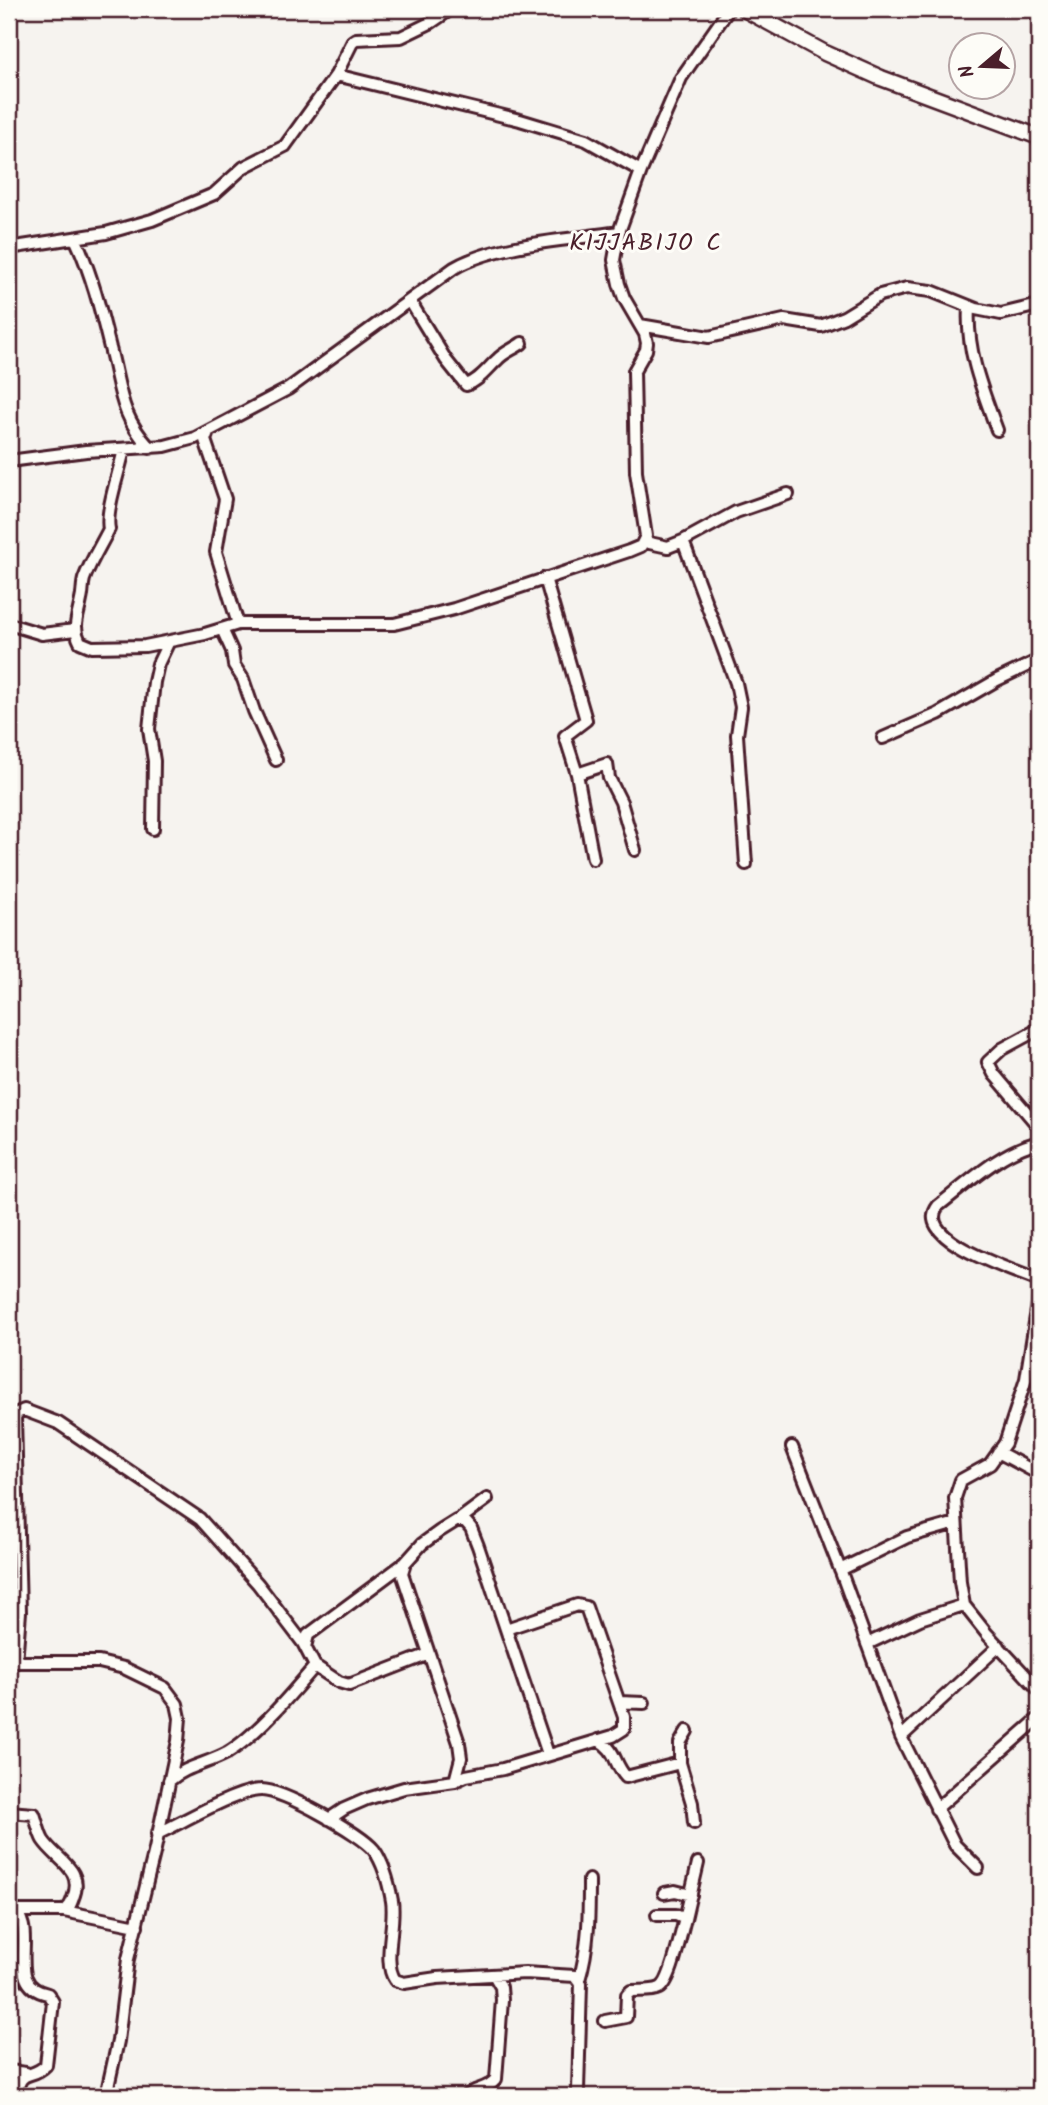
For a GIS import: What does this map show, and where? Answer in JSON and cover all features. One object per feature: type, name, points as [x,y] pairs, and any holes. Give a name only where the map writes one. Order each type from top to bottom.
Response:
[{"type":"main road","points":[[744,9],[804,43],[881,78],[1039,137]]},
{"type":"street","points":[[10,242],[106,233],[152,220],[214,194],[244,167],[285,146],[336,75],[356,38],[401,37],[451,9]]},
{"type":"street","points":[[645,542],[647,531],[635,458],[634,371],[646,350],[647,342],[624,298],[614,260],[619,232],[641,171],[681,78],[729,9]]},
{"type":"street","points":[[336,75],[520,120],[586,140],[641,171]]},
{"type":"street","points":[[9,461],[86,451],[150,448],[184,442],[288,389],[472,257],[619,232]]},
{"type":"street","points":[[75,238],[110,345],[122,401],[135,432],[150,448]]},
{"type":"street","points":[[640,325],[709,337],[784,320],[821,326],[844,317],[880,295],[907,288],[931,290],[969,307],[1001,314],[1039,305]]},
{"type":"street","points":[[410,301],[440,351],[466,385],[470,385],[491,369],[497,360],[522,343]]},
{"type":"street","points":[[969,307],[972,361],[997,430]]},
{"type":"street","points":[[208,432],[205,440],[226,502],[216,552],[238,624]]},
{"type":"street","points":[[124,449],[108,516],[109,529],[84,580],[81,603],[76,614],[75,630],[80,642],[92,647],[168,643],[238,624],[394,624],[454,609],[629,551],[645,542],[663,548],[683,541],[736,512],[788,494]]},
{"type":"street","points":[[683,541],[736,682],[741,706],[736,727],[746,864]]},
{"type":"street","points":[[545,578],[586,720],[565,736],[577,774],[593,859]]},
{"type":"street","points":[[12,627],[42,634],[75,630]]},
{"type":"street","points":[[222,629],[232,651],[234,665],[243,679],[276,760]]},
{"type":"street","points":[[153,829],[154,761],[149,729],[154,682],[158,664],[168,643]]},
{"type":"street","points":[[883,738],[938,714],[997,680],[1039,660]]},
{"type":"street","points":[[577,774],[607,764],[609,778],[621,802],[635,850]]},
{"type":"street","points":[[1039,1029],[1002,1049],[988,1062],[994,1074],[1039,1127]]},
{"type":"street","points":[[1039,1142],[1023,1146],[974,1178],[938,1206],[933,1212],[933,1221],[940,1232],[968,1252],[1039,1281]]},
{"type":"street","points":[[1039,1297],[1036,1335],[1026,1379],[1004,1443],[989,1464],[961,1480],[955,1498],[964,1605],[1039,1690]]},
{"type":"street","points":[[106,2096],[118,2041],[128,1959],[169,1781],[180,1718],[177,1704],[165,1688],[136,1672],[113,1664],[12,1662],[20,1612],[17,1413],[24,1410],[58,1423],[200,1519],[258,1584],[305,1647],[315,1666],[339,1682],[349,1685],[429,1654]]},
{"type":"street","points":[[792,1447],[901,1737],[955,1845],[978,1868]]},
{"type":"street","points":[[998,1452],[1039,1474]]},
{"type":"street","points":[[305,1647],[308,1635],[405,1563],[422,1544],[486,1499]]},
{"type":"street","points":[[460,1519],[471,1528],[548,1754]]},
{"type":"street","points":[[840,1570],[907,1537],[956,1523]]},
{"type":"street","points":[[405,1563],[402,1573],[459,1743],[461,1758],[455,1781]]},
{"type":"street","points":[[329,1819],[367,1799],[404,1788],[455,1781],[466,1776],[503,1769],[598,1740],[624,1729],[624,1717],[586,1607],[583,1605],[506,1629]]},
{"type":"street","points":[[867,1644],[919,1619],[964,1605]]},
{"type":"street","points":[[901,1737],[999,1646]]},
{"type":"street","points":[[169,1781],[180,1772],[229,1752],[271,1714],[315,1666]]},
{"type":"street","points":[[619,1702],[644,1703]]},
{"type":"street","points":[[936,1809],[1039,1718]]},
{"type":"street","points":[[687,1731],[680,1743],[680,1763],[694,1823]]},
{"type":"street","points":[[598,1740],[609,1746],[620,1771],[626,1777],[680,1763]]},
{"type":"street","points":[[157,1834],[209,1809],[258,1790],[277,1793],[364,1840],[375,1852],[384,1870],[394,1910],[390,1967],[395,1980],[404,1983],[539,1974],[575,1976],[579,1980],[578,2090]]},
{"type":"street","points":[[9,1812],[34,1814],[43,1840],[68,1864],[76,1877],[75,1894],[69,1908],[64,1911]]},
{"type":"street","points":[[605,2021],[626,2017],[631,1991],[660,1988],[663,1985],[685,1919],[698,1863]]},
{"type":"street","points":[[579,1980],[588,1933],[589,1880]]},
{"type":"street","points":[[664,1893],[676,1891],[691,1895]]},
{"type":"street","points":[[12,1909],[64,1911],[137,1926]]},
{"type":"street","points":[[9,2071],[26,2073],[38,2071],[46,2065],[53,2002],[48,1994],[27,1990],[18,1981],[16,1965],[20,1922],[12,1909]]},
{"type":"street","points":[[657,1915],[676,1915],[685,1919]]},
{"type":"street","points":[[467,2096],[473,2091],[490,2086],[496,2079],[502,2000],[501,1987],[494,1975]]},
{"type":"street","points":[[16,2096],[18,2084],[26,2073]]},
{"type":"district","name":"KIJJABIJO C","points":[[646,242]]}]
